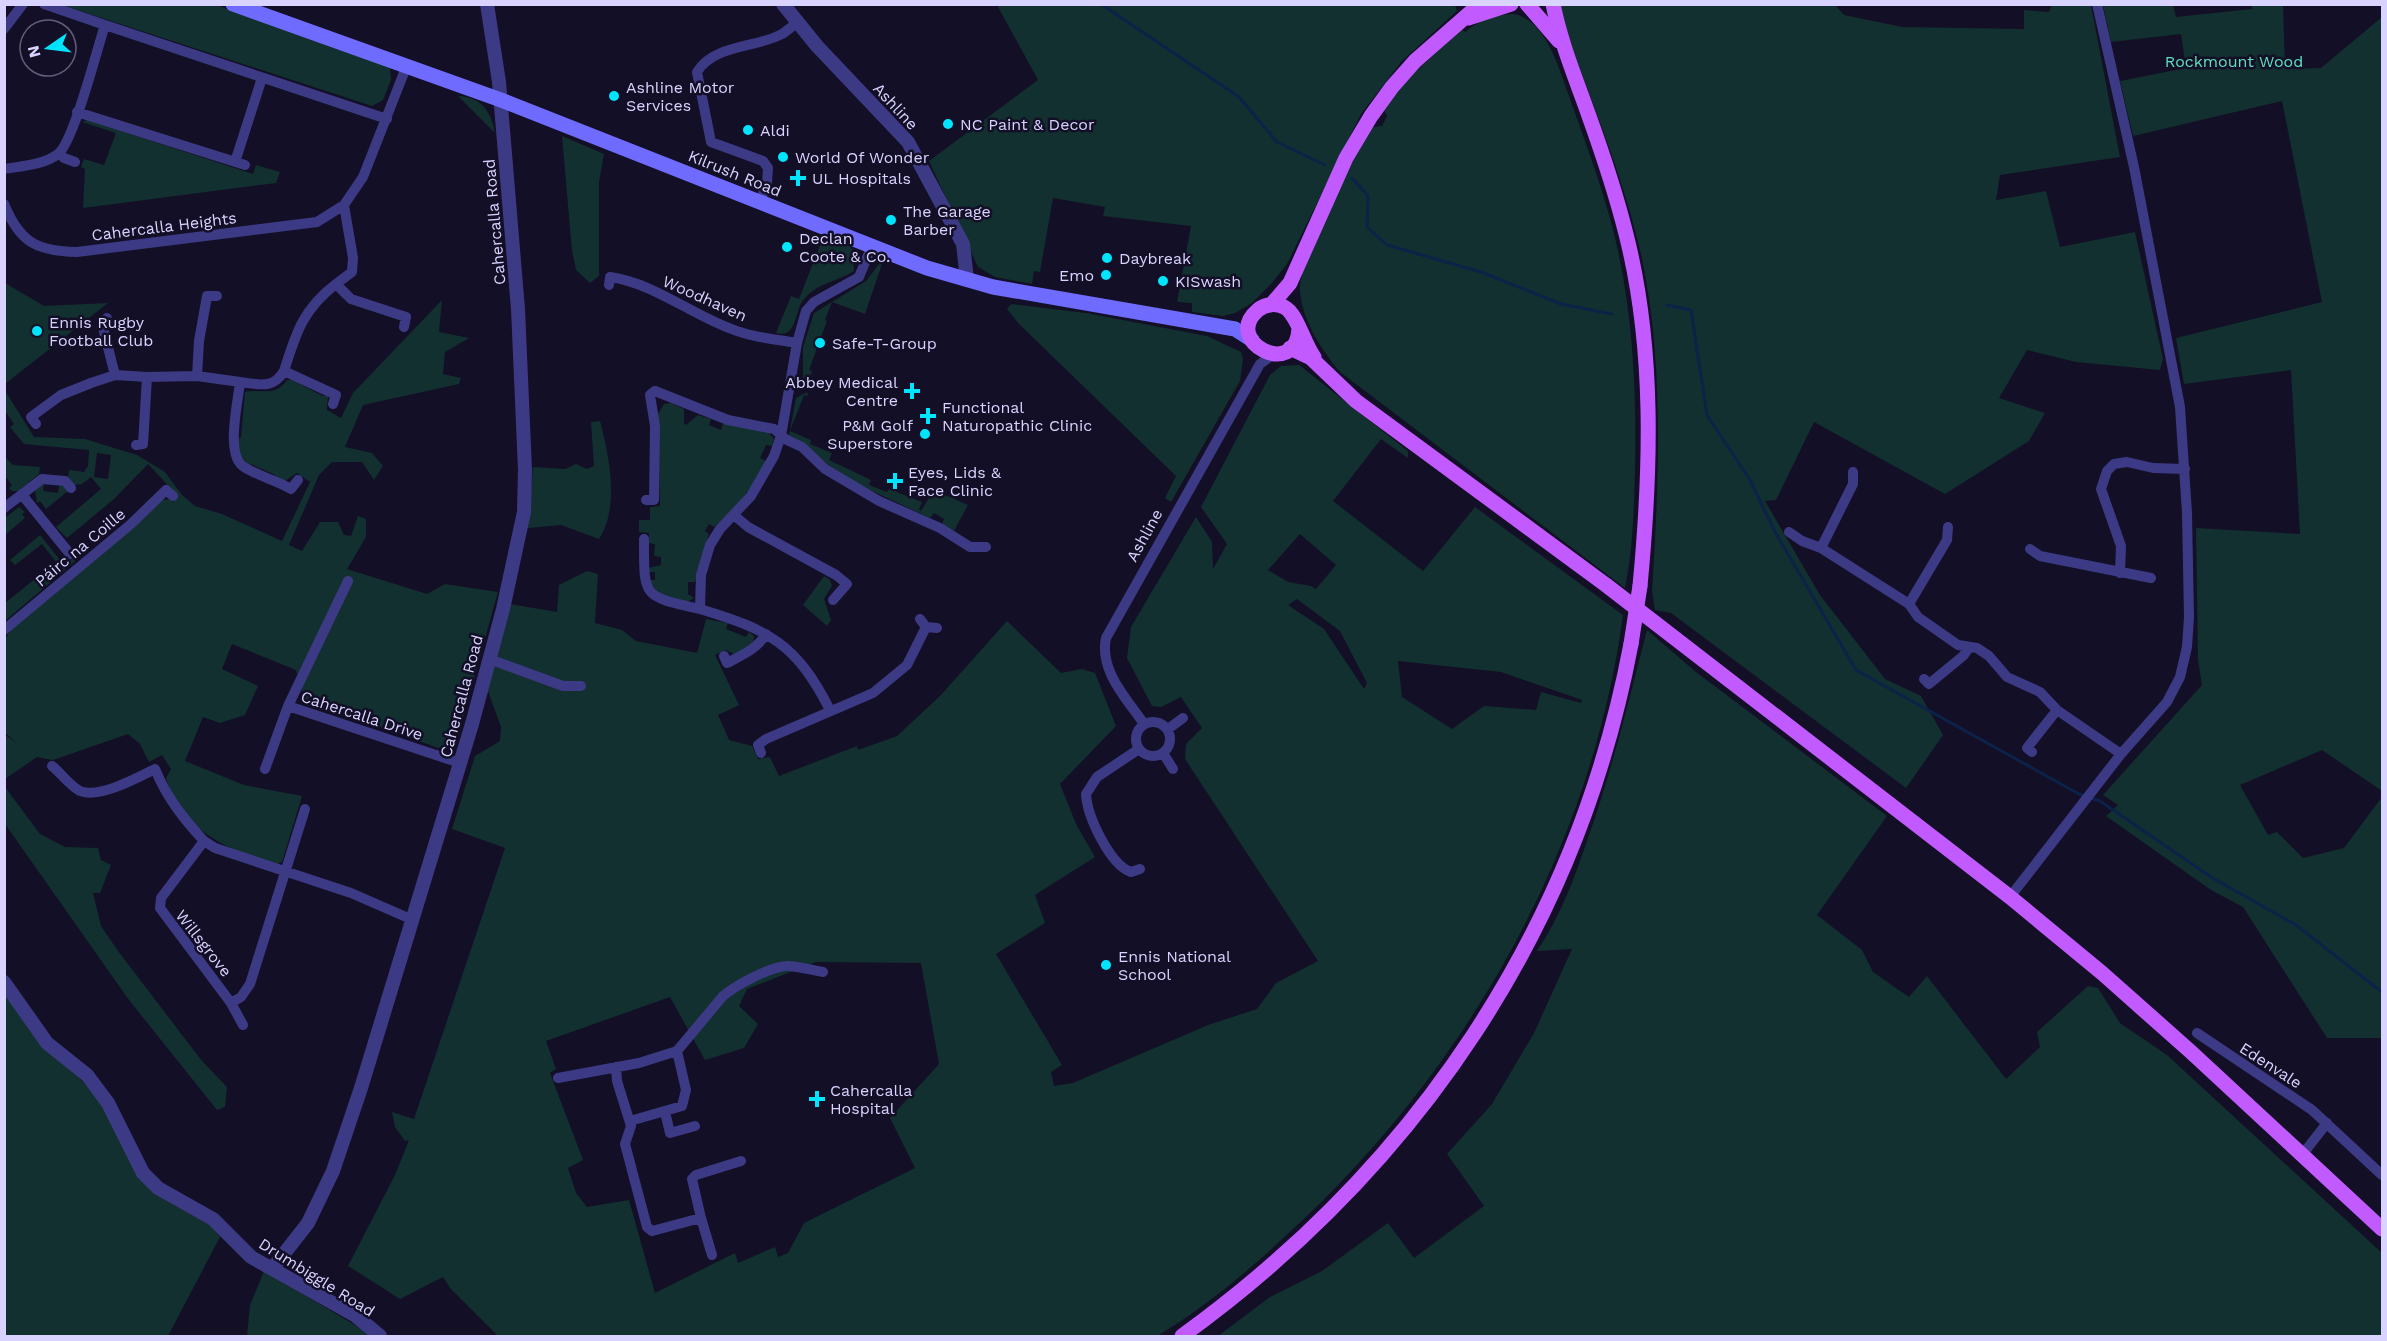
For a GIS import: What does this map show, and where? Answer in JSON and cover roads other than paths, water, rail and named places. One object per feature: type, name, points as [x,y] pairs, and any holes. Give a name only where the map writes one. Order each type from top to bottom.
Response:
[{"type":"main road","name":"Kilrush Road","points":[[233,4],[501,100],[871,248],[967,280],[1019,292],[1235,329],[1261,352]]},
{"type":"main road","points":[[1235,329],[1246,325],[1257,312],[1271,305],[1290,283],[1347,158],[1371,116],[1392,87],[1415,61],[1467,18],[1480,4]]},
{"type":"main road","points":[[1467,18],[1511,4]]},
{"type":"main road","points":[[1527,4],[1560,43]]},
{"type":"main road","points":[[1182,1336],[1259,1278],[1354,1188],[1400,1137],[1475,1033],[1538,928],[1595,790],[1619,708],[1640,586],[1646,515],[1648,415],[1643,328],[1626,236],[1614,192],[1589,115],[1560,43],[1552,4]]},
{"type":"main road","points":[[1290,283],[1288,297],[1302,338],[1322,368]]},
{"type":"main road","points":[[1271,305],[1284,307],[1297,322],[1297,339],[1290,348]]},
{"type":"main road","points":[[1252,318],[1249,329],[1261,352],[1290,348],[1300,351],[1356,400],[1606,585],[2010,897],[2102,973],[2382,1229]]},
{"type":"street","points":[[4,29],[23,4]]},
{"type":"street","points":[[44,4],[387,119]]},
{"type":"street","name":"Cahercalla Road","points":[[272,1269],[308,1223],[333,1171],[460,763],[489,659],[524,512],[525,470],[518,309],[501,100],[487,4]]},
{"type":"street","name":"Ashline","points":[[783,4],[797,23],[908,142],[963,244],[967,280]]},
{"type":"street","points":[[2010,897],[2121,754],[2167,702],[2180,677],[2189,617],[2185,469],[2180,407],[2134,167],[2097,4]]},
{"type":"street","points":[[760,202],[768,183],[768,168],[763,161],[711,142],[697,72],[702,63],[745,44],[781,35],[797,23]]},
{"type":"street","points":[[4,169],[49,159],[59,153],[77,112],[105,25]]},
{"type":"street","points":[[36,424],[31,417],[43,406],[61,395],[115,375],[197,376],[269,386],[279,380],[295,335],[309,308],[352,273],[353,258],[344,205],[363,177],[407,65]]},
{"type":"street","points":[[77,112],[240,164],[262,78]]},
{"type":"street","points":[[59,153],[64,158],[75,162]]},
{"type":"street","name":"Cahercalla Heights","points":[[4,204],[21,234],[36,247],[54,252],[77,252],[317,222],[344,205]]},
{"type":"street","points":[[700,609],[699,588],[707,552],[720,529],[735,516],[764,476],[781,436],[797,343],[806,311],[814,302],[859,277],[871,248]]},
{"type":"street","name":"Woodhaven","points":[[609,285],[610,276],[622,278],[676,301],[729,329],[797,343]]},
{"type":"street","points":[[336,284],[351,299],[406,317],[404,327]]},
{"type":"street","points":[[197,376],[199,341],[207,296],[217,296]]},
{"type":"street","points":[[107,318],[102,324],[115,375]]},
{"type":"street","name":"Ashline","points":[[1144,724],[1108,670],[1104,648],[1106,638],[1261,352]]},
{"type":"street","points":[[284,371],[336,395],[333,405]]},
{"type":"street","points":[[135,445],[143,444],[147,377]]},
{"type":"street","points":[[240,382],[233,442],[235,456],[242,467],[291,489],[298,480]]},
{"type":"street","points":[[646,500],[654,500],[655,426],[650,394],[655,391],[673,400],[729,420],[774,429],[781,436],[802,447],[825,469],[879,501],[940,528],[970,547],[986,547]]},
{"type":"street","points":[[2120,573],[2121,546],[2101,489],[2107,471],[2114,464],[2127,462],[2153,468],[2185,469]]},
{"type":"street","points":[[1821,548],[1853,484],[1853,472]]},
{"type":"street","points":[[7,501],[23,496],[42,479],[65,481],[71,488]]},
{"type":"street","name":"Páirc na Coille","points":[[4,630],[131,524],[166,490],[173,496]]},
{"type":"street","name":"Páirc na Coille","points":[[23,496],[70,554]]},
{"type":"street","points":[[735,516],[748,527],[836,575],[847,584],[833,600]]},
{"type":"street","points":[[1909,604],[1947,540],[1948,527]]},
{"type":"street","points":[[1789,532],[1802,541],[1821,548],[1909,604],[1918,617],[1958,645],[1977,648],[1989,656],[2007,677],[2040,692],[2057,710],[2121,754]]},
{"type":"street","points":[[644,539],[650,560],[644,576],[648,587],[658,600],[700,609],[748,624],[766,634],[798,658],[830,710]]},
{"type":"street","points":[[2030,549],[2040,556],[2151,578]]},
{"type":"street","name":"Cahercalla Drive","points":[[265,769],[288,706],[348,581]]},
{"type":"street","points":[[761,753],[758,745],[766,739],[873,693],[891,681],[907,665],[923,623],[938,628]]},
{"type":"street","points":[[724,656],[727,663],[748,652],[761,642],[766,634]]},
{"type":"street","points":[[1924,679],[1929,684],[1963,656],[1969,648]]},
{"type":"street","points":[[489,659],[563,686],[581,686]]},
{"type":"street","name":"Cahercalla Drive","points":[[288,706],[460,763]]},
{"type":"street","points":[[2032,752],[2027,748],[2057,710]]},
{"type":"street","points":[[1168,729],[1184,718]]},
{"type":"street","points":[[1158,722],[1168,729],[1170,743],[1163,753],[1148,756],[1139,749],[1136,735],[1144,724],[1158,722]]},
{"type":"street","points":[[1139,749],[1098,777],[1086,794],[1089,813],[1118,864],[1131,872],[1140,869]]},
{"type":"street","points":[[1163,753],[1173,769]]},
{"type":"street","points":[[52,766],[79,791],[90,793],[128,783],[155,769],[178,813],[204,841],[215,848],[351,893],[413,920]]},
{"type":"street","name":"Willsgrove","points":[[231,1003],[241,997],[250,984],[305,808]]},
{"type":"street","name":"Willsgrove","points":[[204,841],[161,898],[160,908],[231,1003],[243,1024]]},
{"type":"street","points":[[558,1078],[661,1057],[677,1051],[731,989],[780,967],[788,966],[823,972]]},
{"type":"street","name":"Drumbiggle Road","points":[[4,982],[47,1042],[87,1075],[108,1103],[143,1173],[158,1188],[213,1219],[251,1257],[356,1317],[380,1336]]},
{"type":"street","name":"Edenvale","points":[[2197,1033],[2312,1110],[2382,1175]]},
{"type":"street","points":[[630,1121],[682,1106],[685,1100],[677,1051]]},
{"type":"street","points":[[616,1067],[619,1089],[630,1121],[625,1144],[647,1227],[652,1231],[664,1230],[701,1218]]},
{"type":"street","points":[[665,1112],[670,1133],[694,1126]]},
{"type":"street","points":[[2302,1155],[2327,1123]]},
{"type":"street","points":[[712,1255],[692,1179],[696,1175],[741,1161]]},
{"type":"waterway","points":[[1101,4],[1239,97],[1277,142],[1325,165]]},
{"type":"waterway","points":[[1352,178],[1368,196],[1367,227],[1387,245],[1481,272],[1561,304],[1612,314]]},
{"type":"waterway","points":[[1667,305],[1691,310],[1707,415],[1750,480],[1775,532],[1856,670],[2079,794],[2100,801],[2211,877],[2296,925],[2382,992]]},
{"type":"place","name":"Ashline Motor Services","points":[[614,96]]},
{"type":"place","name":"NC Paint & Decor","points":[[948,124]]},
{"type":"place","name":"Aldi","points":[[748,130]]},
{"type":"place","name":"World Of Wonder","points":[[783,157]]},
{"type":"place","name":"UL Hospitals","points":[[798,178]]},
{"type":"place","name":"The Garage Barber","points":[[891,220]]},
{"type":"place","name":"Declan Coote & Co.","points":[[787,247]]},
{"type":"place","name":"Daybreak","points":[[1107,258]]},
{"type":"place","name":"Emo","points":[[1106,275]]},
{"type":"place","name":"KISwash","points":[[1163,281]]},
{"type":"place","name":"Ennis Rugby Football Club","points":[[37,331]]},
{"type":"place","name":"Safe-T-Group","points":[[820,343]]},
{"type":"place","name":"Abbey Medical Centre","points":[[912,391]]},
{"type":"place","name":"Functional Naturopathic Clinic","points":[[928,416]]},
{"type":"place","name":"P&M Golf Superstore","points":[[925,434]]},
{"type":"place","name":"Eyes, Lids & Face Clinic","points":[[895,481]]},
{"type":"place","name":"Ennis National School","points":[[1106,965]]},
{"type":"place","name":"Cahercalla Hospital","points":[[817,1099]]},
{"type":"park label","name":"Rockmount Wood","points":[[2234,61]]}]
